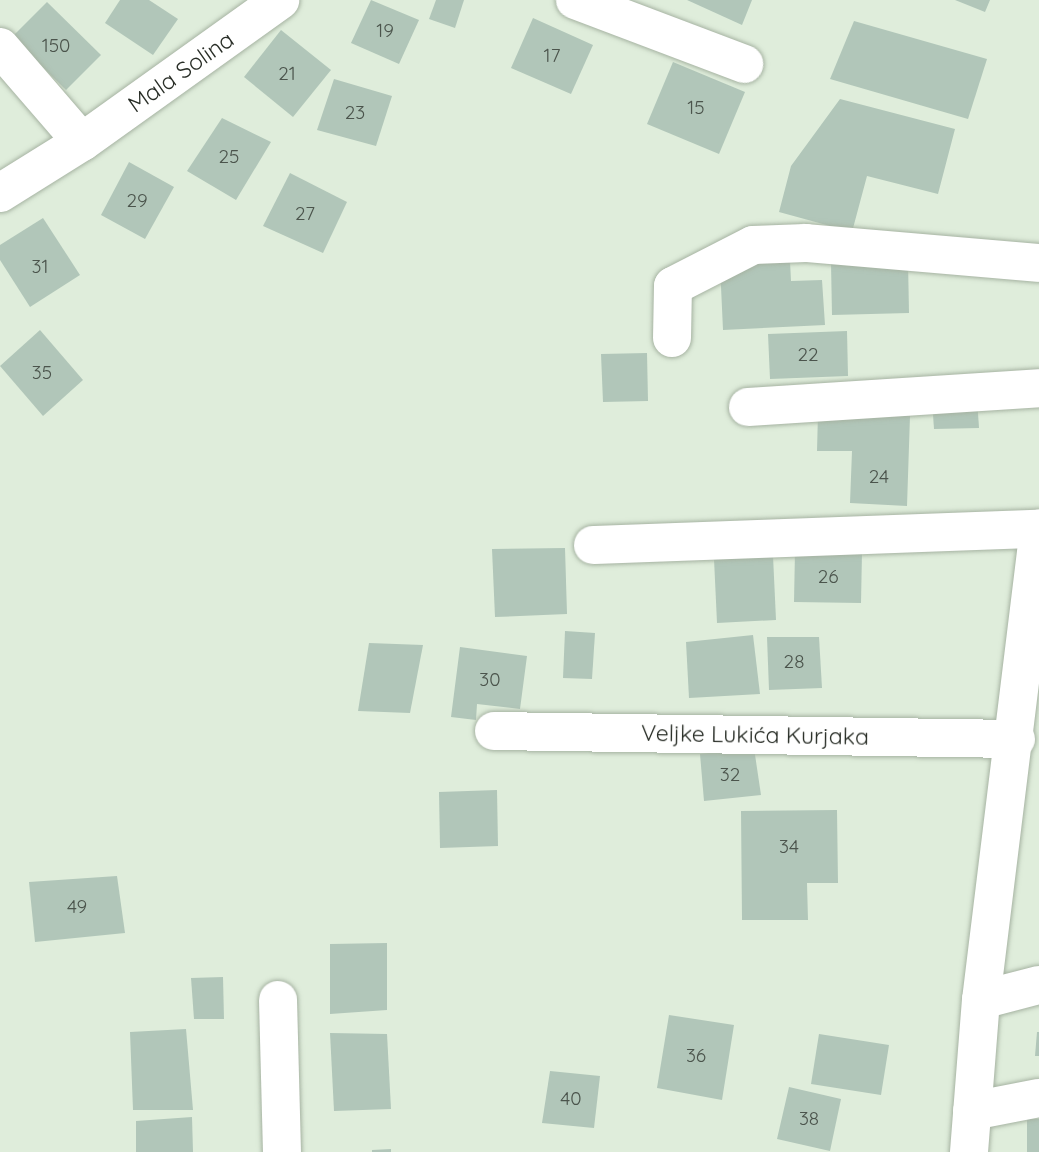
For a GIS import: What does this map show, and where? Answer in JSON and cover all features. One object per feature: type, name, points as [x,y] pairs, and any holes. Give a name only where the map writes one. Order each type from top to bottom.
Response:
[{"type":"street","name":"Mala Solina","points":[[0,192],[82,142],[280,0]]},
{"type":"street","points":[[575,0],[744,64]]},
{"type":"street","points":[[0,47],[82,142]]},
{"type":"street","points":[[672,338],[673,286],[753,245],[806,243],[1039,263]]},
{"type":"street","points":[[748,407],[1039,388]]},
{"type":"street","points":[[593,545],[1039,529],[1037,579],[981,1000],[969,1152]]},
{"type":"street","name":"Veljke Lukića Kurjaka","points":[[494,731],[1016,739]]},
{"type":"street","points":[[981,1000],[1039,985]]},
{"type":"street","points":[[278,1000],[282,1152]]},
{"type":"street","points":[[972,1111],[1039,1098]]},
{"type":"building","points":[[120,0],[149,0],[178,19],[153,55],[105,23]]},
{"type":"building","points":[[371,0],[419,20],[399,64],[351,43]]},
{"type":"building","points":[[436,0],[464,0],[455,28],[429,19]]},
{"type":"building","points":[[687,0],[752,0],[742,25]]},
{"type":"building","points":[[955,0],[990,0],[985,12]]},
{"type":"building","points":[[47,2],[101,55],[66,90],[12,37]]},
{"type":"building","points":[[533,18],[593,45],[571,94],[511,68]]},
{"type":"building","points":[[854,21],[987,59],[968,119],[830,79]]},
{"type":"building","points":[[281,30],[331,70],[293,117],[244,77]]},
{"type":"building","points":[[673,62],[745,92],[719,154],[647,124]]},
{"type":"building","points":[[334,79],[392,96],[376,146],[317,130]]},
{"type":"building","points":[[840,99],[955,129],[938,194],[867,176],[852,232],[779,212],[791,166]]},
{"type":"building","points":[[222,118],[271,142],[236,200],[187,171]]},
{"type":"building","points":[[129,162],[174,187],[145,239],[101,215]]},
{"type":"building","points":[[290,173],[347,202],[323,253],[263,226]]},
{"type":"building","points":[[43,218],[80,275],[30,307],[0,260],[0,245]]},
{"type":"building","points":[[790,261],[791,281],[822,280],[825,325],[723,330],[720,265]]},
{"type":"building","points":[[908,261],[909,313],[832,315],[831,263]]},
{"type":"building","points":[[40,330],[83,380],[43,416],[0,366]]},
{"type":"building","points":[[847,331],[848,376],[770,379],[768,334]]},
{"type":"building","points":[[647,353],[648,401],[603,402],[601,354]]},
{"type":"building","points":[[977,398],[979,428],[934,429],[932,400]]},
{"type":"building","points":[[818,413],[910,416],[907,506],[850,503],[852,451],[817,451]]},
{"type":"building","points":[[565,548],[567,614],[495,617],[492,549]]},
{"type":"building","points":[[795,551],[862,552],[861,603],[794,602]]},
{"type":"building","points":[[773,556],[776,620],[717,623],[714,559]]},
{"type":"building","points":[[565,631],[595,633],[592,679],[563,678]]},
{"type":"building","points":[[753,635],[760,694],[689,698],[686,642]]},
{"type":"building","points":[[767,637],[819,637],[822,688],[769,690]]},
{"type":"building","points":[[369,643],[423,645],[410,713],[358,711]]},
{"type":"building","points":[[460,647],[527,656],[520,709],[477,704],[476,720],[451,717]]},
{"type":"building","points":[[754,748],[761,795],[704,801],[700,754]]},
{"type":"building","points":[[497,790],[498,846],[440,848],[439,792]]},
{"type":"building","points":[[837,810],[838,883],[807,883],[808,920],[742,920],[741,811]]},
{"type":"building","points":[[117,876],[125,933],[35,942],[29,882]]},
{"type":"building","points":[[387,943],[387,1010],[330,1014],[330,944]]},
{"type":"building","points":[[223,977],[224,1019],[194,1019],[191,978]]},
{"type":"building","points":[[669,1015],[734,1025],[722,1100],[657,1088]]},
{"type":"building","points":[[186,1029],[193,1110],[133,1110],[130,1032]]},
{"type":"building","points":[[1037,1032],[1039,1056],[1035,1056]]},
{"type":"building","points":[[330,1033],[387,1034],[391,1109],[334,1111]]},
{"type":"building","points":[[819,1034],[889,1045],[881,1095],[811,1084]]},
{"type":"building","points":[[550,1071],[600,1076],[594,1128],[542,1123]]},
{"type":"building","points":[[789,1087],[841,1099],[830,1151],[777,1139]]},
{"type":"building","points":[[192,1117],[193,1152],[136,1152],[136,1121]]},
{"type":"building","points":[[1027,1119],[1039,1119],[1039,1152],[1027,1152]]},
{"type":"building","points":[[391,1149],[391,1152],[372,1152],[372,1150]]}]
